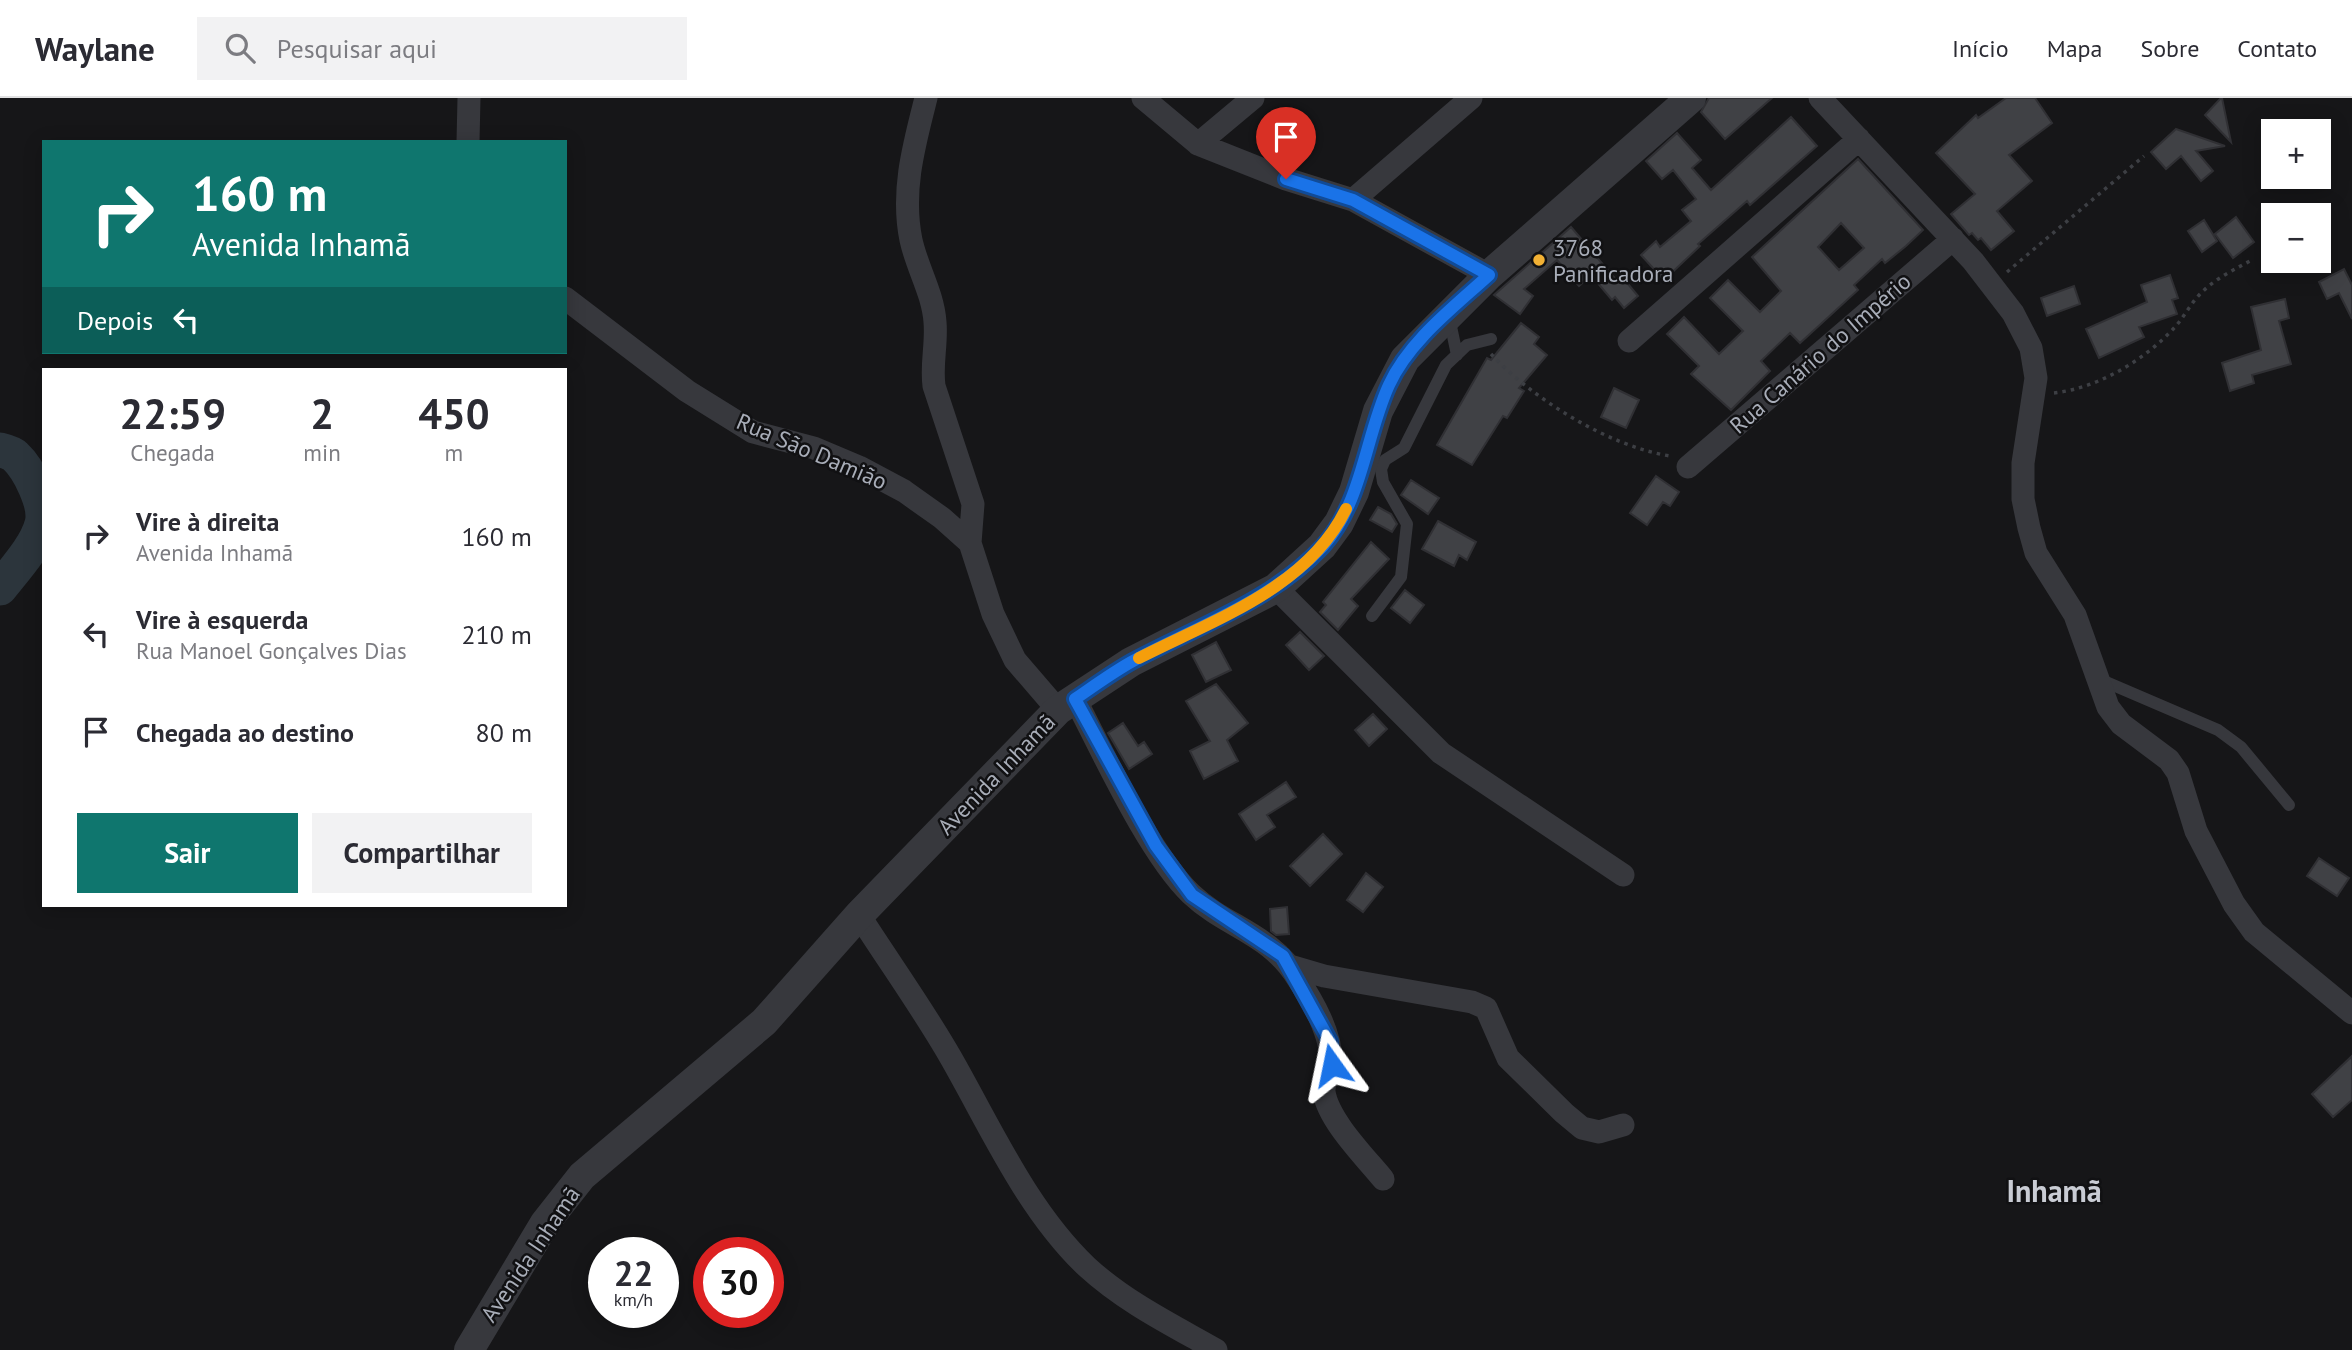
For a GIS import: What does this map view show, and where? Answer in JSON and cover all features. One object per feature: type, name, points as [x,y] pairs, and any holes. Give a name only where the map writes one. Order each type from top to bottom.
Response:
[{"type":"street","points":[[468,98],[468,140]]},
{"type":"street","points":[[926,98],[908,172],[911,240],[935,322],[932,369],[934,386],[973,504],[970,543],[993,614],[1015,660],[1067,704],[1175,874],[1192,895],[1283,956],[1290,966],[1330,1041],[1332,1065],[1324,1090],[1329,1107],[1348,1136],[1383,1179]]},
{"type":"street","points":[[1143,98],[1198,144],[1286,179],[1353,200],[1489,275]]},
{"type":"street","points":[[1198,144],[1253,98]]},
{"type":"street","points":[[1353,200],[1471,98]]},
{"type":"street","name":"Avenida Inhamã","points":[[469,1350],[517,1264],[582,1176],[764,1022],[859,915],[1067,704],[1131,662],[1276,588],[1322,546],[1339,523],[1376,456],[1391,382],[1405,359],[1489,275],[1691,98]]},
{"type":"street","points":[[1820,98],[1953,239],[2012,313],[2031,348],[2036,378],[2023,463],[2023,499],[2029,528],[2036,552],[2075,615],[2108,707],[2120,724],[2169,760],[2178,773],[2196,831],[2234,904],[2254,932],[2352,1013]]},
{"type":"street","points":[[1629,341],[1859,139]]},
{"type":"street","name":"Rua Canário do Império","points":[[1692,463],[1953,239]]},
{"type":"street","name":"Rua São Damião","points":[[567,300],[687,391],[753,432],[814,448],[878,476],[942,518],[970,543]]},
{"type":"street","points":[[1276,588],[1441,753],[1623,875]]},
{"type":"street","points":[[859,915],[950,1056],[996,1141],[1046,1218],[1085,1265],[1118,1293],[1216,1350]]},
{"type":"street","points":[[1290,966],[1324,976],[1472,1002],[1486,1009],[1508,1058],[1582,1128],[1599,1132],[1623,1125]]},
{"type":"lane","points":[[1448,314],[1457,355]]},
{"type":"lane","points":[[1372,616],[1401,577],[1407,524],[1383,482],[1376,456],[1404,448],[1446,365],[1467,345],[1485,340]]},
{"type":"lane","points":[[2099,679],[2122,686],[2176,714],[2218,730],[2241,747],[2289,806]]},
{"type":"path","points":[[1992,285],[2144,156]]},
{"type":"path","points":[[2035,396],[2064,392],[2116,373],[2154,348],[2176,326],[2200,294],[2224,275],[2250,261]]},
{"type":"path","points":[[1485,340],[1530,390],[1567,413],[1620,441],[1692,463]]},
{"type":"building","points":[[1709,98],[1772,98],[1725,139],[1701,112]]},
{"type":"building","points":[[2006,98],[2035,98],[2052,123],[2009,155],[2032,181],[1997,211],[2014,231],[1991,250],[1981,238],[1978,240],[1972,233],[1969,235],[1951,214],[1975,194],[1936,153],[1976,115],[1978,118]]},
{"type":"building","points":[[2222,98],[2231,142],[2205,115]]},
{"type":"building","points":[[1791,117],[1817,146],[1750,205],[1747,201],[1698,244],[1700,246],[1664,280],[1641,255],[1656,241],[1660,247],[1691,221],[1682,210],[1696,199],[1673,170],[1662,179],[1646,161],[1677,133],[1701,160],[1692,168],[1711,190]]},
{"type":"building","points":[[2176,129],[2225,146],[2196,151],[2213,171],[2201,181],[2181,156],[2166,169],[2151,152]]},
{"type":"building","points":[[1858,159],[1923,230],[1885,263],[1882,259],[1854,285],[1858,290],[1800,343],[1790,333],[1761,361],[1770,371],[1731,410],[1691,374],[1699,366],[1667,334],[1684,317],[1719,354],[1743,331],[1710,298],[1728,280],[1760,312],[1781,291],[1752,257]],"holes":[[[1841,223],[1864,248],[1839,270],[1818,247]]]},
{"type":"building","points":[[2236,217],[2254,242],[2233,258],[2215,234]]},
{"type":"building","points":[[2204,220],[2217,241],[2202,252],[2188,231]]},
{"type":"building","points":[[1571,227],[1618,282],[1623,278],[1638,296],[1624,308],[1615,297],[1612,300],[1591,275],[1579,286],[1557,260],[1524,289],[1533,296],[1520,314],[1494,295]]},
{"type":"building","points":[[2344,269],[2352,285],[2352,319],[2339,293],[2327,299],[2319,282]]},
{"type":"building","points":[[2170,275],[2178,298],[2172,300],[2177,314],[2139,327],[2144,337],[2099,358],[2086,329],[2147,302],[2141,285]]},
{"type":"building","points":[[2074,286],[2080,304],[2047,316],[2041,298]]},
{"type":"building","points":[[2285,299],[2289,318],[2279,321],[2291,364],[2252,375],[2254,383],[2230,391],[2222,363],[2261,350],[2251,307]]},
{"type":"building","points":[[1521,323],[1539,337],[1534,344],[1547,355],[1519,388],[1524,391],[1507,418],[1503,416],[1472,465],[1437,445],[1487,358],[1491,360]]},
{"type":"building","points":[[1614,388],[1639,400],[1626,428],[1601,417]]},
{"type":"building","points":[[1656,476],[1679,492],[1670,506],[1663,502],[1647,525],[1630,513]]},
{"type":"building","points":[[1411,480],[1439,498],[1428,514],[1401,495]]},
{"type":"building","points":[[1378,507],[1391,514],[1397,524],[1392,532],[1370,520]]},
{"type":"building","points":[[1438,521],[1476,542],[1467,560],[1459,555],[1454,566],[1422,549]]},
{"type":"building","points":[[1371,542],[1389,559],[1351,599],[1358,606],[1338,630],[1320,612],[1326,605],[1323,602]]},
{"type":"building","points":[[1405,590],[1424,605],[1410,623],[1391,608]]},
{"type":"building","points":[[1300,632],[1324,656],[1309,670],[1286,645]]},
{"type":"building","points":[[1216,642],[1231,670],[1206,682],[1192,655]]},
{"type":"building","points":[[1216,684],[1248,723],[1227,740],[1238,761],[1204,779],[1190,751],[1210,741],[1186,701]]},
{"type":"building","points":[[1373,714],[1387,729],[1369,746],[1355,730]]},
{"type":"building","points":[[1123,723],[1138,746],[1144,742],[1152,754],[1129,769],[1108,733]]},
{"type":"building","points":[[1286,782],[1296,797],[1267,815],[1275,827],[1256,840],[1239,814]]},
{"type":"building","points":[[1323,834],[1342,854],[1310,886],[1290,866]]},
{"type":"building","points":[[2319,858],[2349,878],[2337,896],[2307,876]]},
{"type":"building","points":[[1366,873],[1383,887],[1363,912],[1347,900]]},
{"type":"building","points":[[1287,907],[1289,934],[1276,935],[1271,931],[1270,909]]},
{"type":"building","points":[[2352,1056],[2352,1100],[2333,1117],[2312,1094]]},
{"type":"waterway","points":[[0,450],[14,455],[26,469],[42,507]]},
{"type":"waterway","points":[[0,588],[24,558],[42,524]]},
{"type":"slow traffic","points":[[1139,658],[1276,588],[1322,546],[1346,509]]},
{"type":"place","name":"3768 Panificadora","points":[[1539,260]]},
{"type":"district","name":"Inhamã","points":[[2054,1190]]},
{"type":"route","points":[[1286,179],[1353,200],[1489,275],[1438,323],[1405,359],[1378,411],[1354,492],[1339,523],[1322,546],[1276,588],[1131,662],[1075,699],[1166,863],[1192,895],[1283,956],[1330,1041],[1332,1065]]}]
